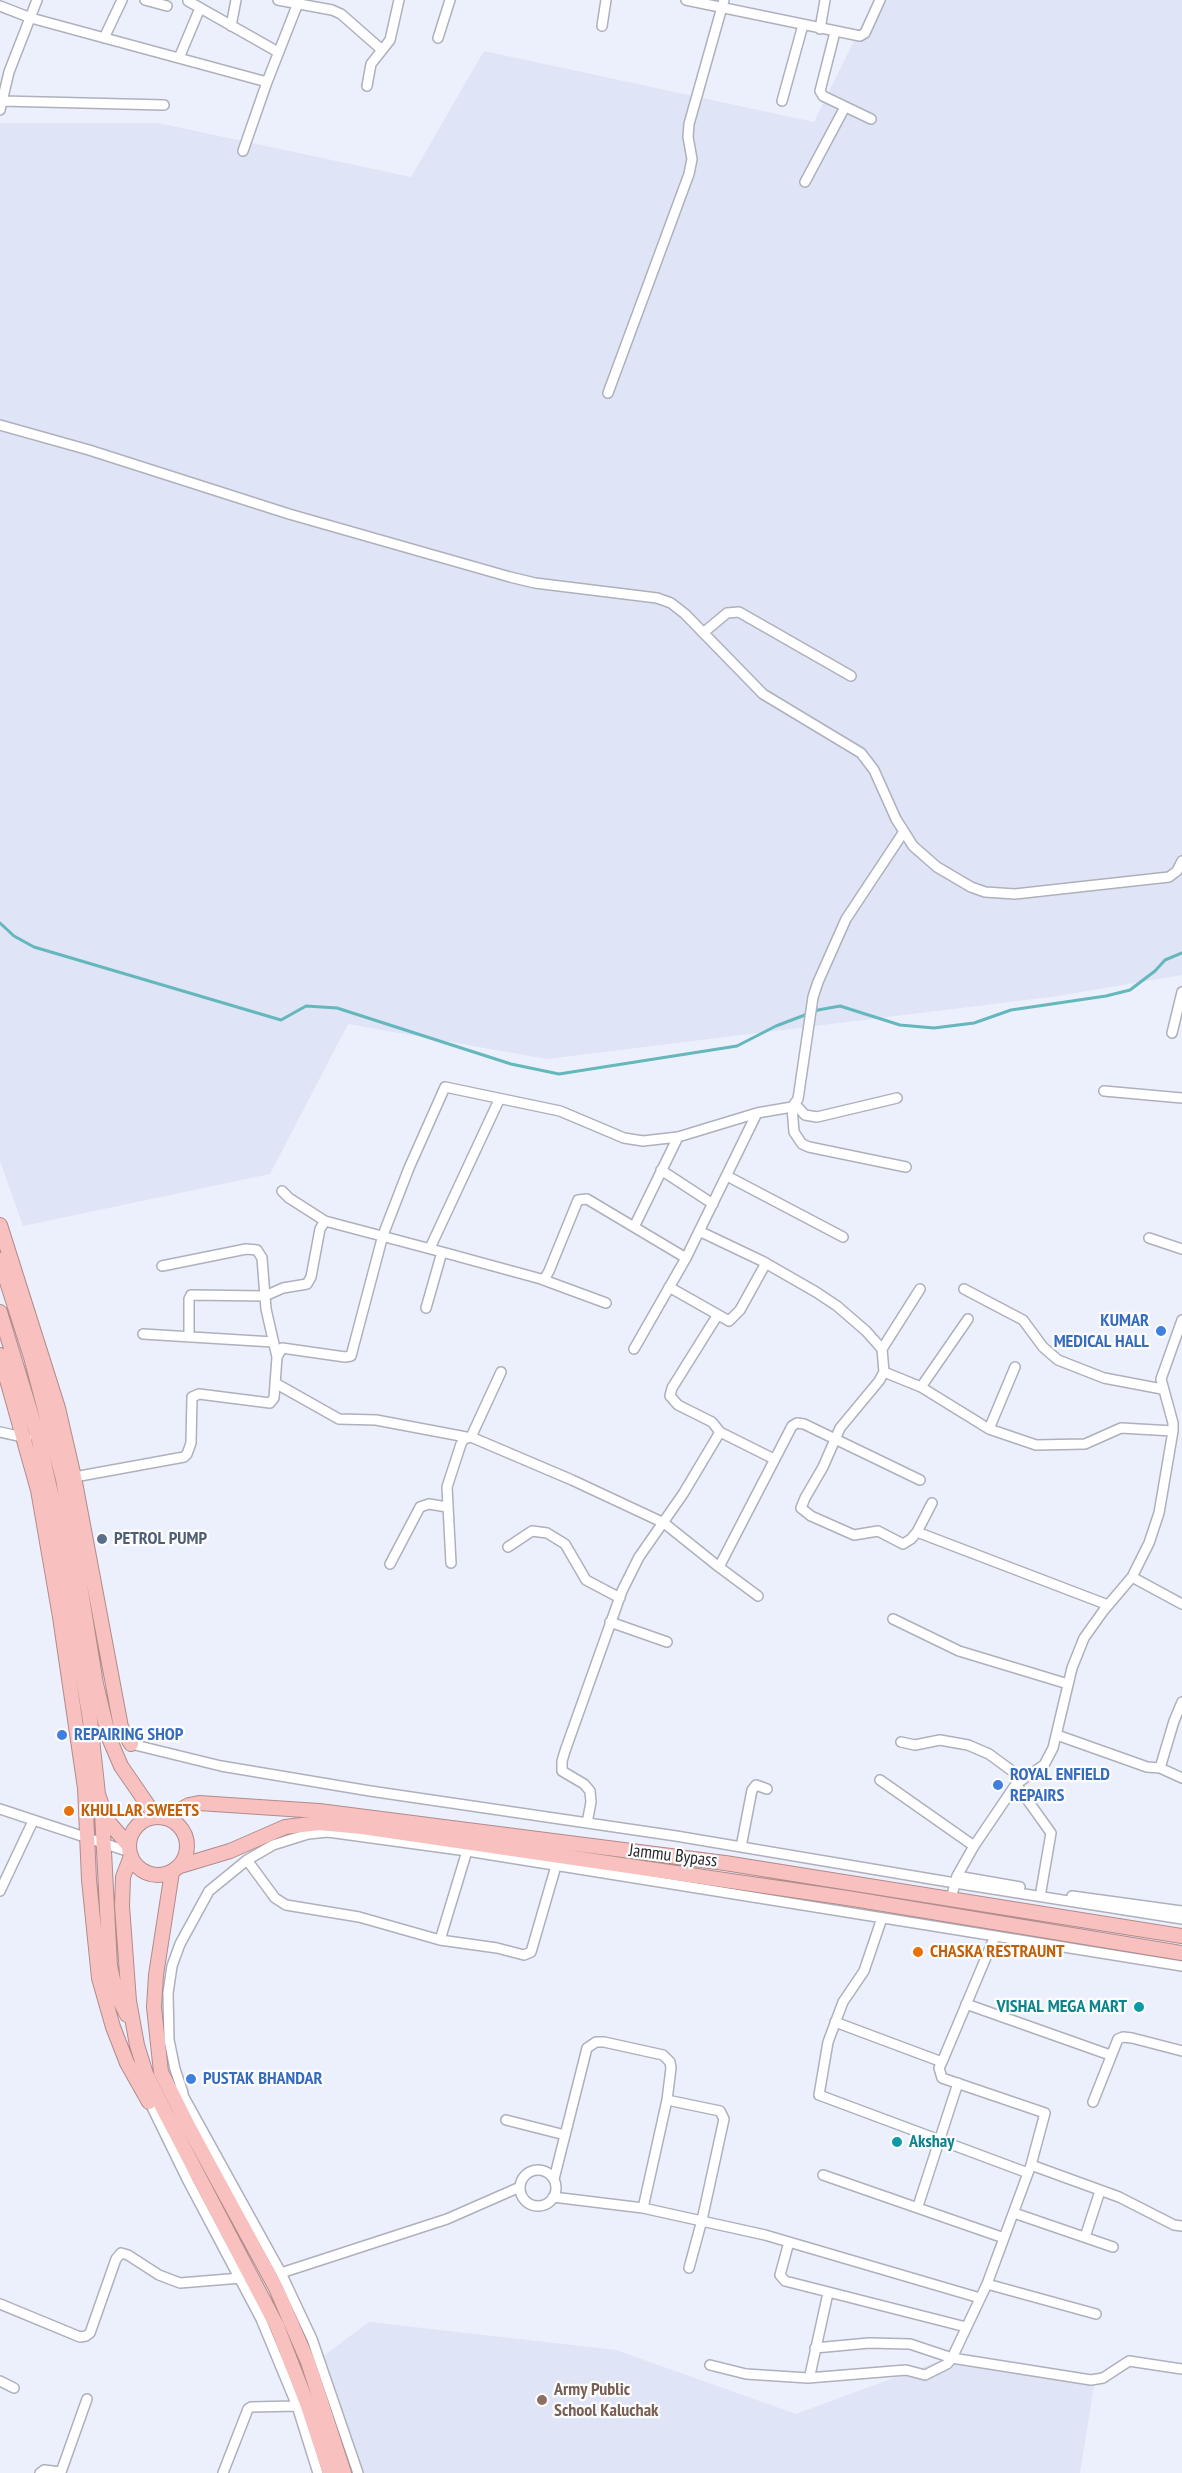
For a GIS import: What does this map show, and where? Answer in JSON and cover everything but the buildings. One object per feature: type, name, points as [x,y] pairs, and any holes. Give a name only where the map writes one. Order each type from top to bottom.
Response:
[{"type":"highway","points":[[0,1225],[47,1371],[92,1576],[121,1727],[131,1743]]},
{"type":"highway","points":[[0,1260],[69,1478],[65,1524],[76,1596],[101,1808],[110,1966],[116,1993],[132,2025],[146,2074],[276,2326],[309,2406],[330,2473]]},
{"type":"highway","points":[[0,1312],[39,1440],[38,1468],[85,1788],[86,1839],[99,1978],[112,2027],[127,2063],[149,2102]]},
{"type":"highway","points":[[0,1355],[24,1438],[65,1524]]},
{"type":"highway","points":[[60,1617],[92,1576]]},
{"type":"highway","points":[[76,1596],[109,1738],[121,1766],[160,1818]]},
{"type":"highway","name":"Jammu Bypass","points":[[160,1818],[199,1803],[319,1811],[725,1863],[1182,1936]]},
{"type":"highway","points":[[101,1808],[107,1820],[144,1871],[163,1875],[176,1869]]},
{"type":"highway","points":[[132,2025],[122,1906],[123,1878],[135,1828],[142,1822],[160,1818],[175,1822],[186,1838],[188,1848],[176,1869],[156,1975],[154,2007],[161,2072],[276,2288],[308,2362],[344,2473]]},
{"type":"highway","name":"Jammu Bypass","points":[[176,1869],[230,1851],[285,1827],[319,1823],[362,1827],[847,1898],[1182,1953]]},
{"type":"street","points":[[37,0],[31,18],[5,72],[1,105],[164,105]]},
{"type":"street","points":[[104,38],[122,0]]},
{"type":"street","points":[[145,0],[167,6]]},
{"type":"street","points":[[231,26],[237,0]]},
{"type":"street","points":[[278,0],[326,8],[341,14],[382,50]]},
{"type":"street","points":[[367,86],[369,69],[391,35],[399,0]]},
{"type":"street","points":[[438,38],[450,0]]},
{"type":"street","points":[[602,26],[606,0]]},
{"type":"street","points":[[686,0],[723,4],[803,25],[860,36],[865,33],[880,0]]},
{"type":"street","points":[[820,28],[825,0]]},
{"type":"street","points":[[188,1],[278,52]]},
{"type":"street","points":[[243,151],[298,3]]},
{"type":"street","points":[[608,393],[689,174],[692,159],[688,137],[689,124],[723,4]]},
{"type":"street","points":[[0,6],[31,18],[267,82]]},
{"type":"street","points":[[179,58],[200,8]]},
{"type":"street","points":[[782,101],[803,25]]},
{"type":"street","points":[[835,32],[820,91],[823,96],[871,119]]},
{"type":"street","points":[[805,183],[845,107]]},
{"type":"street","points":[[0,425],[312,521],[510,577],[535,583],[657,598],[671,603],[773,701],[861,753],[874,770],[903,833],[913,846],[947,873],[971,887],[1000,895],[1169,877],[1177,872],[1182,861]]},
{"type":"street","points":[[703,633],[727,613],[739,612],[851,676]]},
{"type":"street","points":[[903,833],[846,919],[818,982],[793,1105],[794,1132],[802,1144],[906,1167]]},
{"type":"street","points":[[1172,1033],[1182,992]]},
{"type":"street","points":[[69,1478],[184,1457],[190,1449],[191,1402],[195,1394],[270,1402],[274,1398],[278,1351],[287,1347],[345,1357],[351,1356],[383,1235],[408,1168],[445,1088],[560,1111],[643,1142],[678,1137],[793,1105]]},
{"type":"street","points":[[1104,1091],[1182,1098]]},
{"type":"street","points":[[793,1105],[805,1115],[817,1117],[897,1098]]},
{"type":"street","points":[[430,1248],[499,1100]]},
{"type":"street","points":[[634,1349],[686,1258],[758,1113]]},
{"type":"street","points":[[634,1227],[678,1137]]},
{"type":"street","points":[[661,1170],[713,1204]]},
{"type":"street","points":[[727,1176],[843,1238]]},
{"type":"street","points":[[282,1191],[325,1221],[541,1279],[606,1303]]},
{"type":"street","points":[[541,1279],[545,1278],[549,1271],[578,1200],[587,1199],[686,1258]]},
{"type":"street","points":[[189,1337],[189,1299],[191,1295],[265,1296],[283,1287],[307,1284],[311,1277],[320,1229],[325,1221]]},
{"type":"street","points":[[699,1231],[766,1263],[837,1306],[875,1339],[882,1349],[884,1372],[879,1382],[846,1419],[824,1467],[801,1505],[804,1512],[854,1535],[878,1531],[903,1544],[917,1532],[932,1503]]},
{"type":"street","points":[[1149,1238],[1182,1249]]},
{"type":"street","points":[[162,1266],[246,1250],[257,1250],[262,1258],[265,1296],[277,1357]]},
{"type":"street","points":[[426,1308],[442,1252]]},
{"type":"street","points":[[669,1287],[726,1321],[734,1318],[766,1263]]},
{"type":"street","points":[[882,1349],[920,1289]]},
{"type":"street","points":[[964,1289],[1015,1315],[1027,1324],[1043,1347],[1058,1360],[1104,1378],[1162,1389]]},
{"type":"street","points":[[717,1316],[672,1388],[670,1396],[678,1405],[712,1422],[720,1432],[774,1459]]},
{"type":"street","points":[[921,1388],[968,1319]]},
{"type":"street","points":[[951,1899],[956,1880],[974,1846],[1020,1782],[1044,1765],[1057,1735],[1072,1668],[1084,1638],[1132,1577],[1149,1543],[1159,1513],[1173,1431],[1171,1414],[1162,1389],[1162,1370],[1182,1320]]},
{"type":"street","points":[[144,1334],[273,1342]]},
{"type":"street","points":[[989,1429],[1015,1367]]},
{"type":"street","points":[[452,1563],[447,1507],[449,1479],[461,1444],[469,1437],[501,1372]]},
{"type":"street","points":[[884,1372],[921,1388],[989,1429],[1036,1445],[1049,1447],[1085,1444],[1121,1428],[1173,1431]]},
{"type":"street","points":[[275,1383],[339,1419],[375,1420],[469,1437],[572,1480],[664,1523],[758,1596]]},
{"type":"street","points":[[719,1567],[789,1431],[797,1423],[836,1438],[881,1463],[920,1480]]},
{"type":"street","points":[[0,1432],[39,1440]]},
{"type":"street","points":[[587,1823],[591,1802],[590,1791],[584,1784],[562,1771],[561,1761],[610,1622],[639,1557],[664,1523],[720,1432]]},
{"type":"street","points":[[390,1564],[420,1507],[429,1504],[447,1507]]},
{"type":"street","points":[[508,1547],[532,1531],[547,1533],[566,1544],[586,1580],[620,1598]]},
{"type":"street","points":[[917,1532],[1108,1605]]},
{"type":"street","points":[[1132,1577],[1182,1604]]},
{"type":"street","points":[[893,1619],[959,1651],[1068,1684]]},
{"type":"street","points":[[610,1622],[668,1642]]},
{"type":"street","points":[[1160,1768],[1182,1702]]},
{"type":"street","points":[[1057,1735],[1147,1767],[1160,1768],[1182,1778]]},
{"type":"street","points":[[901,1742],[915,1745],[940,1740],[968,1745],[989,1754],[1020,1782],[1052,1833],[1041,1892]]},
{"type":"street","points":[[131,1743],[221,1766],[370,1791],[1145,1909],[1182,1911]]},
{"type":"street","points":[[880,1780],[974,1846]]},
{"type":"street","points":[[741,1847],[752,1790],[756,1785],[766,1789]]},
{"type":"street","points":[[0,1809],[86,1839],[130,1851]]},
{"type":"street","points":[[0,1891],[4,1875],[33,1821]]},
{"type":"street","points":[[358,2473],[312,2339],[281,2273],[183,2093],[169,2040],[168,1993],[172,1966],[180,1944],[208,1891],[247,1860],[273,1845],[308,1834],[328,1832],[467,1851],[1182,1966]]},
{"type":"street","points":[[440,1940],[467,1851]]},
{"type":"street","points":[[247,1860],[279,1902],[360,1917],[440,1940],[528,1954],[531,1952],[556,1866]]},
{"type":"street","points":[[956,1880],[1145,1909],[1182,1919]]},
{"type":"street","points":[[882,1918],[864,1971],[843,2002],[828,2042],[819,2095],[827,2100],[939,2139],[1100,2190],[1174,2225],[1182,2226]]},
{"type":"street","points":[[710,2365],[746,2374],[808,2378],[906,2370],[925,2375],[946,2364],[952,2358],[987,2284],[1014,2213],[1045,2113],[942,2078],[939,2068],[995,1936]]},
{"type":"street","points":[[966,2004],[1110,2055]]},
{"type":"street","points":[[836,2022],[942,2062]]},
{"type":"street","points":[[1093,2102],[1114,2043],[1123,2037],[1182,2051]]},
{"type":"street","points":[[554,2179],[587,2048],[596,2042],[667,2057],[671,2068],[667,2100],[643,2208]]},
{"type":"street","points":[[161,2072],[183,2093]]},
{"type":"street","points":[[146,2074],[149,2102],[261,2319],[297,2406],[318,2473]]},
{"type":"street","points":[[918,2206],[958,2083]]},
{"type":"street","points":[[667,2100],[720,2111],[724,2119],[689,2268]]},
{"type":"street","points":[[506,2120],[565,2135]]},
{"type":"street","points":[[533,2170],[545,2171],[554,2179],[556,2185],[553,2197],[544,2205],[533,2205],[523,2198],[520,2187],[524,2176],[533,2170]]},
{"type":"street","points":[[823,2175],[918,2206],[1004,2238]]},
{"type":"street","points":[[281,2273],[447,2219],[520,2187]]},
{"type":"street","points":[[1085,2237],[1100,2190]]},
{"type":"street","points":[[553,2197],[643,2208],[702,2220],[789,2242],[980,2298]]},
{"type":"street","points":[[1014,2213],[1113,2247]]},
{"type":"street","points":[[789,2242],[781,2279],[828,2294],[966,2328]]},
{"type":"street","points":[[0,2304],[81,2337],[90,2333],[116,2259],[121,2253],[159,2275],[180,2283],[241,2278]]},
{"type":"street","points":[[987,2284],[1096,2314]]},
{"type":"street","points":[[808,2378],[828,2294]]},
{"type":"street","points":[[814,2348],[869,2343],[910,2344],[952,2358],[1091,2380],[1103,2378],[1129,2361],[1182,2369]]},
{"type":"street","points":[[0,2381],[14,2388]]},
{"type":"street","points":[[40,2473],[44,2470],[61,2472],[87,2399]]},
{"type":"street","points":[[223,2473],[248,2409],[251,2407],[297,2406]]},
{"type":"shaded area","points":[[874,0],[1182,0],[1182,975],[1058,996],[547,1059],[348,1024],[270,1174],[23,1226],[0,1161],[0,123],[158,123],[411,177],[484,51],[814,122]]},
{"type":"shaded area","name":"Army Public School Kaluchak","points":[[369,2322],[616,2350],[796,2414],[945,2359],[1094,2386],[1080,2473],[351,2473],[314,2363]]},
{"type":"waterway","points":[[0,923],[14,936],[34,947],[281,1020],[306,1006],[337,1008],[511,1064],[559,1074],[737,1046],[776,1026],[818,1010],[840,1006],[900,1025],[934,1028],[974,1023],[1011,1010],[1106,996],[1130,990],[1155,971],[1165,960],[1182,953]]},
{"type":"place","name":"KUMAR MEDICAL HALL","points":[[1161,1331]]},
{"type":"place","name":"PETROL PUMP","points":[[102,1539]]},
{"type":"place","name":"REPAIRING SHOP","points":[[62,1735]]},
{"type":"place","name":"ROYAL ENFIELD REPAIRS","points":[[998,1785]]},
{"type":"place","name":"KHULLAR SWEETS","points":[[69,1811]]},
{"type":"place","name":"CHASKA RESTRAUNT","points":[[918,1952]]},
{"type":"place","name":"VISHAL MEGA MART","points":[[1139,2007]]},
{"type":"place","name":"PUSTAK BHANDAR","points":[[191,2079]]},
{"type":"place","name":"Akshay","points":[[897,2142]]},
{"type":"place","name":"Army Public School Kaluchak","points":[[542,2400]]}]
